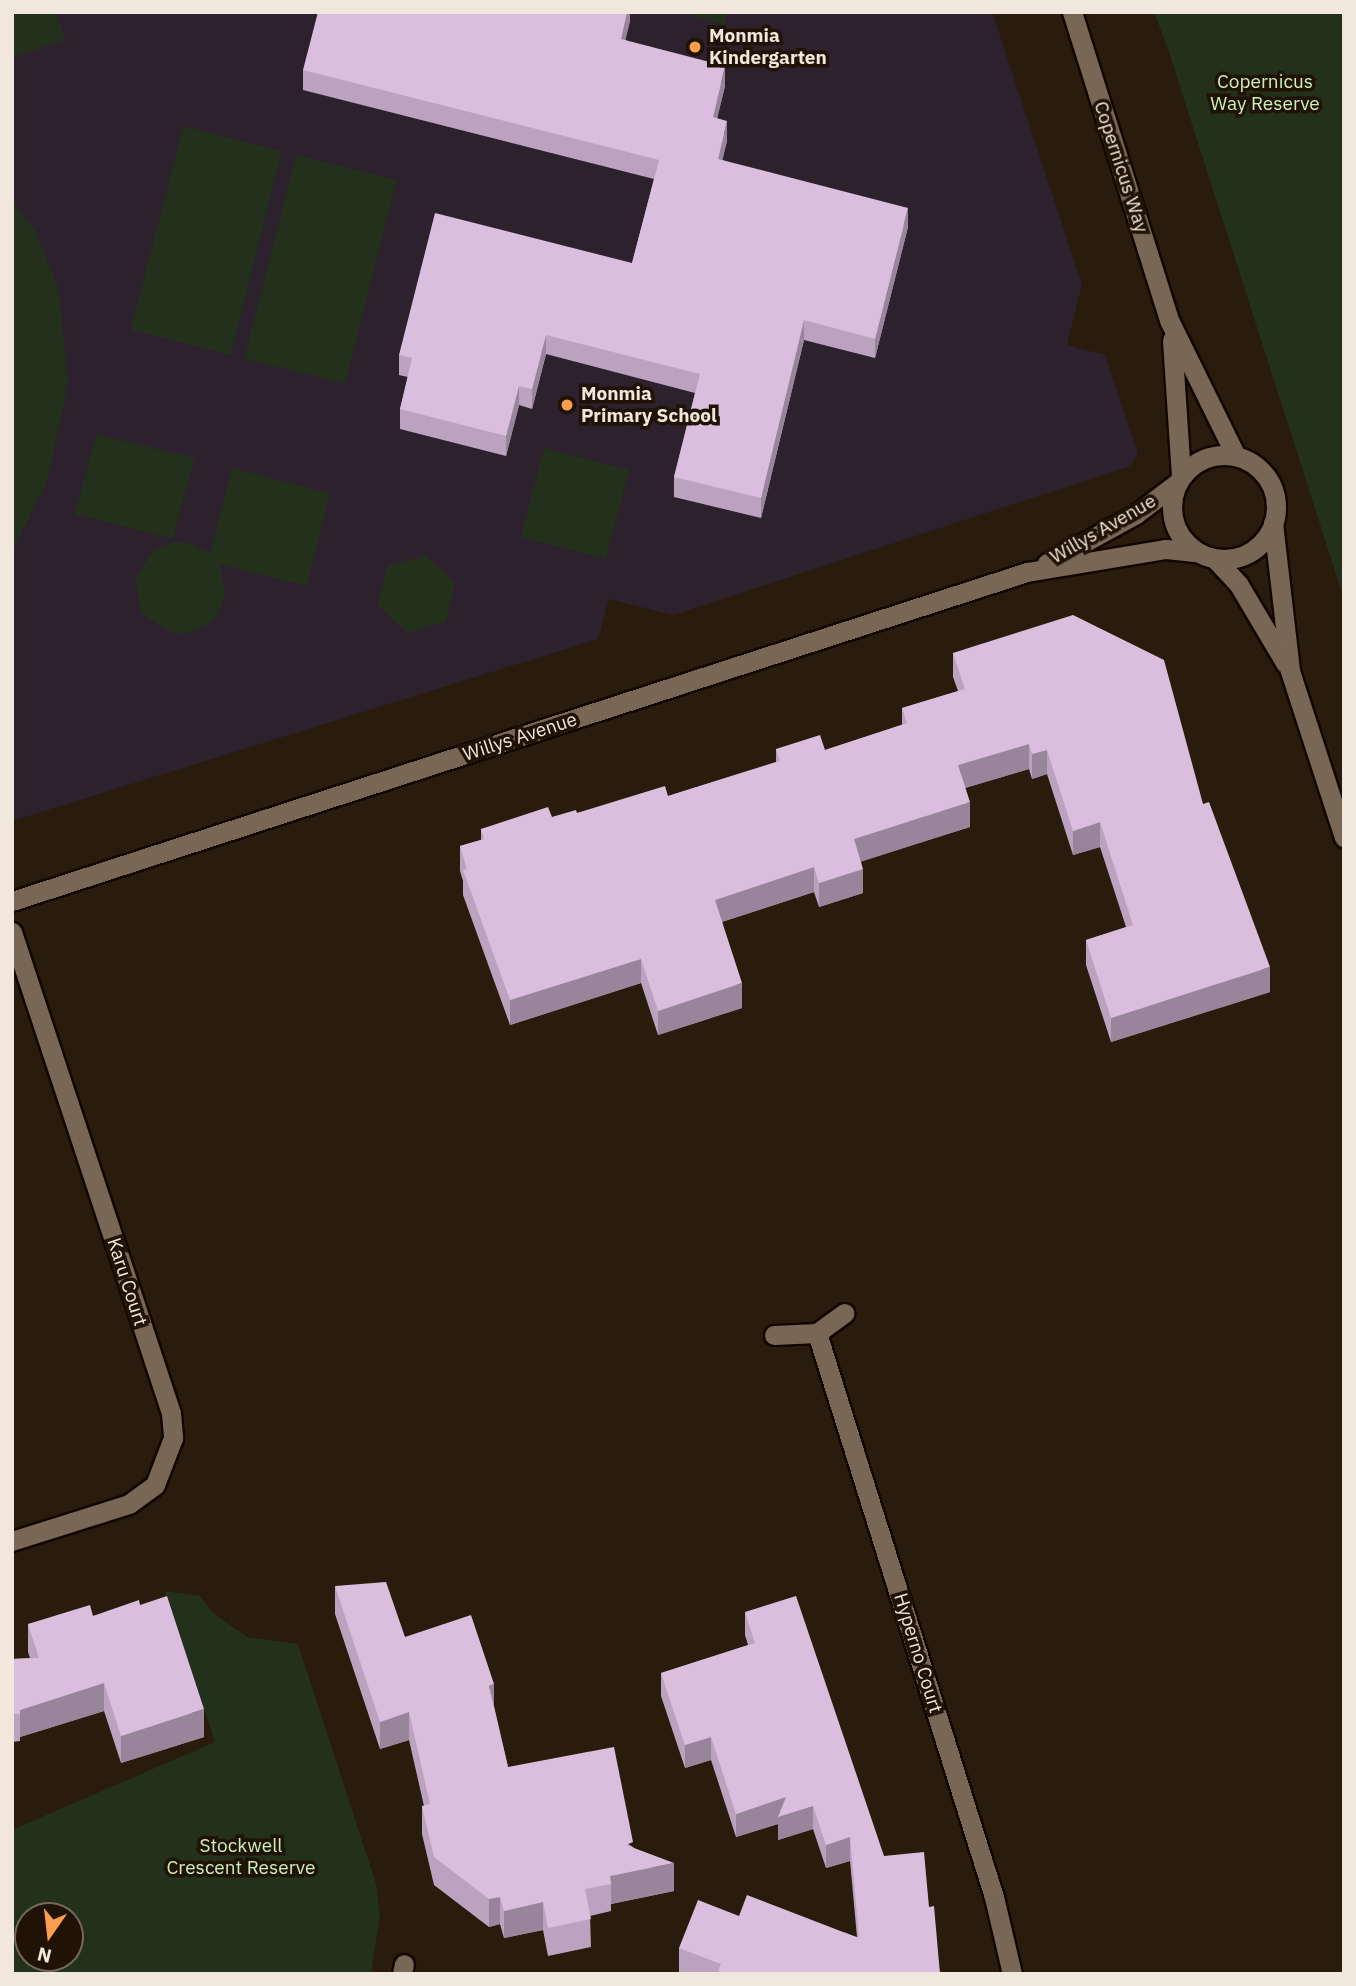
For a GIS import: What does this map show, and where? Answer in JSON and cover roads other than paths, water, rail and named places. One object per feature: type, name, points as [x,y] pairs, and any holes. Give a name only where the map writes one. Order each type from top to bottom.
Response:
[{"type":"street","name":"Copernicus Way","points":[[1072,12],[1170,322],[1236,456]]},
{"type":"street","name":"Copernicus Way","points":[[1170,322],[1179,480]]},
{"type":"street","points":[[1290,671],[1239,585],[1177,529],[1172,506],[1179,480],[1205,458],[1236,456],[1265,474],[1276,507],[1273,523],[1290,671],[1344,837]]},
{"type":"street","name":"Willys Avenue","points":[[12,901],[1027,572],[1096,538],[1179,480]]},
{"type":"street","points":[[1206,555],[1230,559],[1257,547],[1273,523]]},
{"type":"street","name":"Willys Avenue","points":[[1027,572],[1166,549],[1206,555]]},
{"type":"street","name":"Karu Court","points":[[12,932],[170,1413],[173,1438],[155,1485],[129,1504],[12,1541]]},
{"type":"street","points":[[774,1335],[817,1333],[845,1313]]},
{"type":"street","name":"Hyperno Court","points":[[817,1333],[995,1897],[1012,1974]]},
{"type":"place","name":"Monmia Kindergarten","points":[[695,47]]},
{"type":"place","name":"Monmia Primary School","points":[[567,405]]},
{"type":"park label","name":"Copernicus Way Reserve","points":[[1265,93]]},
{"type":"park label","name":"Stockwell Crescent Reserve","points":[[241,1857]]}]
